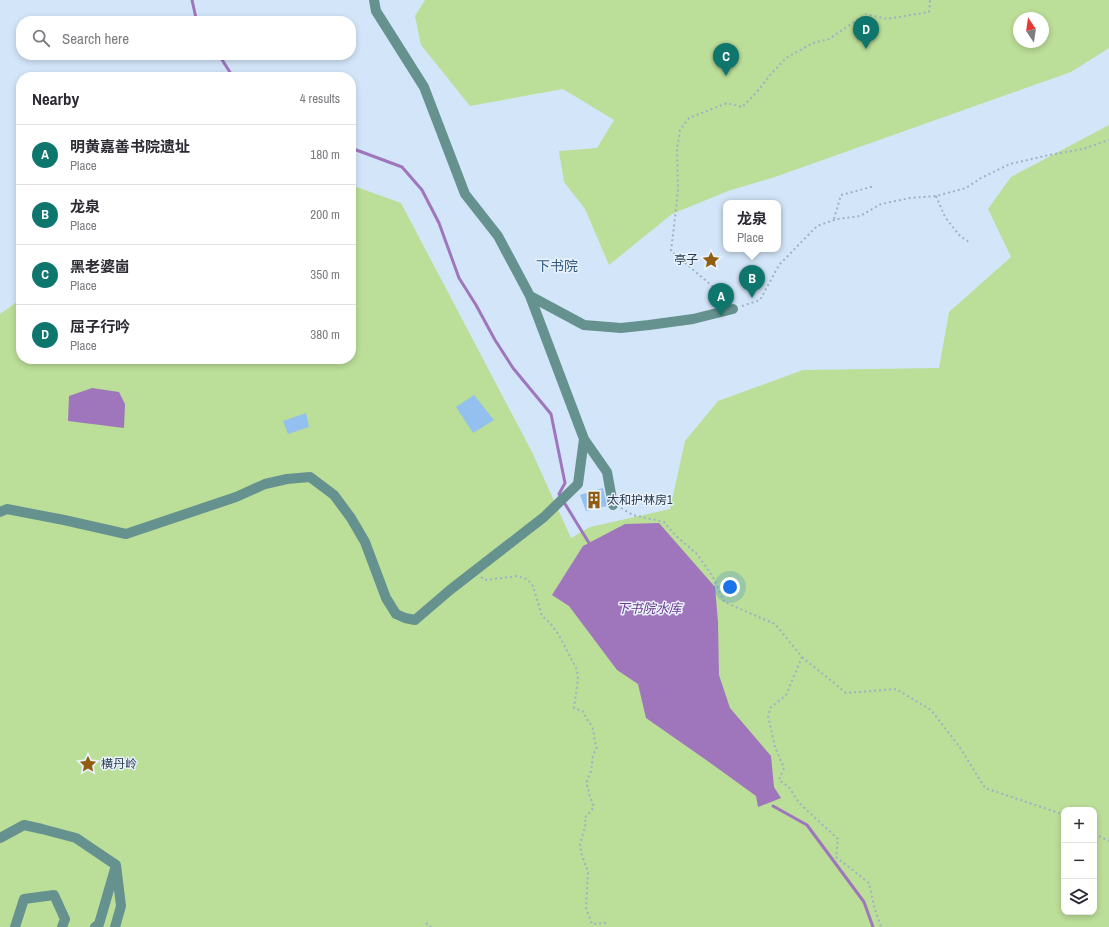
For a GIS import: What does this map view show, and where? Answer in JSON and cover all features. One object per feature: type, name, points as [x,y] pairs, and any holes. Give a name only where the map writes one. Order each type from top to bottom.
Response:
[{"type":"street","points":[[374,0],[376,11],[424,87],[465,194],[498,236],[530,296],[584,439],[607,472],[613,505]]},
{"type":"street","points":[[530,296],[584,325],[621,328],[693,319],[735,309]]},
{"type":"street","points":[[0,512],[7,509],[126,534],[236,497],[265,484],[287,478],[310,477],[334,495],[351,518],[365,542],[386,598],[396,614],[415,620],[475,570],[544,517],[578,484],[584,439]]},
{"type":"street","points":[[0,838],[24,825],[42,829],[76,838],[116,865],[121,906],[115,927]]},
{"type":"street","points":[[95,927],[99,924],[116,865]]},
{"type":"street","points":[[14,927],[24,899],[54,895],[65,919],[62,927]]},
{"type":"path","points":[[930,0],[929,12],[886,19],[866,14],[829,39],[813,44],[786,58],[771,74],[758,92],[742,107],[727,103],[689,118],[680,130],[677,149],[678,189],[671,251],[718,291],[735,309],[760,300],[779,265],[817,226],[833,220],[860,216],[881,204],[910,198],[936,196],[966,188],[981,178],[1010,164],[1083,149],[1109,140]]},
{"type":"path","points":[[833,220],[841,194],[875,186]]},
{"type":"path","points":[[936,196],[945,217],[960,236],[969,242]]},
{"type":"path","points":[[613,505],[633,515],[664,522],[676,536],[697,554],[713,577],[724,602],[775,624],[802,657],[846,693],[896,689],[932,710],[960,746],[985,788],[1061,812]]},
{"type":"path","points":[[475,570],[486,580],[517,576],[527,579],[533,586],[542,616],[550,623],[559,635],[578,670],[574,708],[584,712],[585,718],[592,728],[594,741],[597,747],[593,755],[591,771],[586,783],[589,790],[590,799],[593,801],[594,807],[584,819],[586,822],[580,845],[582,856],[588,871],[586,908],[592,924],[605,924],[604,927]]},
{"type":"path","points":[[802,657],[786,695],[771,707],[768,716],[775,747],[784,768],[779,780],[789,787],[799,803],[838,839],[836,858],[870,883],[874,906],[881,927]]},
{"type":"path","points":[[1097,836],[1109,841]]},
{"type":"path","points":[[426,923],[431,927]]},
{"type":"green space","points":[[425,0],[1109,0],[1109,48],[1071,72],[772,178],[728,191],[672,214],[609,265],[585,209],[564,182],[559,151],[597,148],[614,120],[563,89],[470,106],[421,45],[415,16]]},
{"type":"green space","points":[[1109,125],[1109,927],[0,927],[0,314],[16,303],[16,364],[356,364],[356,187],[401,203],[532,452],[571,538],[590,527],[670,509],[685,441],[718,401],[803,370],[939,368],[949,312],[1011,257],[988,209],[1011,177]]},
{"type":"water","points":[[92,388],[119,392],[125,404],[124,428],[68,421],[69,396]]},
{"type":"water","name":"下书院水库","points":[[659,523],[715,587],[718,622],[719,675],[730,708],[771,756],[774,787],[781,798],[758,807],[756,796],[646,718],[638,684],[617,670],[569,606],[552,595],[583,546],[625,524]]},
{"type":"building","points":[[474,395],[494,420],[473,433],[456,407]]},
{"type":"building","points":[[306,413],[309,427],[288,434],[283,421]]},
{"type":"building","name":"太和护林房1","points":[[603,488],[607,506],[586,511],[580,495]]},
{"type":"waterway","points":[[192,0],[196,16]]},
{"type":"waterway","points":[[222,60],[230,72]]},
{"type":"waterway","points":[[356,150],[402,167],[422,190],[439,223],[459,278],[513,368],[551,414],[565,483],[559,494],[589,543]]},
{"type":"waterway","points":[[773,806],[807,825],[864,902],[873,927]]},
{"type":"place","name":"屈子行吟","points":[[866,49]]},
{"type":"place","name":"黑老婆崮","points":[[726,76]]},
{"type":"place","name":"亭子","points":[[711,260]]},
{"type":"place","name":"龙泉","points":[[752,298]]},
{"type":"place","name":"明黄嘉善书院遗址","points":[[721,316]]},
{"type":"place","name":"太和护林房1","points":[[594,500]]},
{"type":"place","name":"横丹岭","points":[[88,764]]},
{"type":"district","name":"下书院","points":[[557,266]]}]
